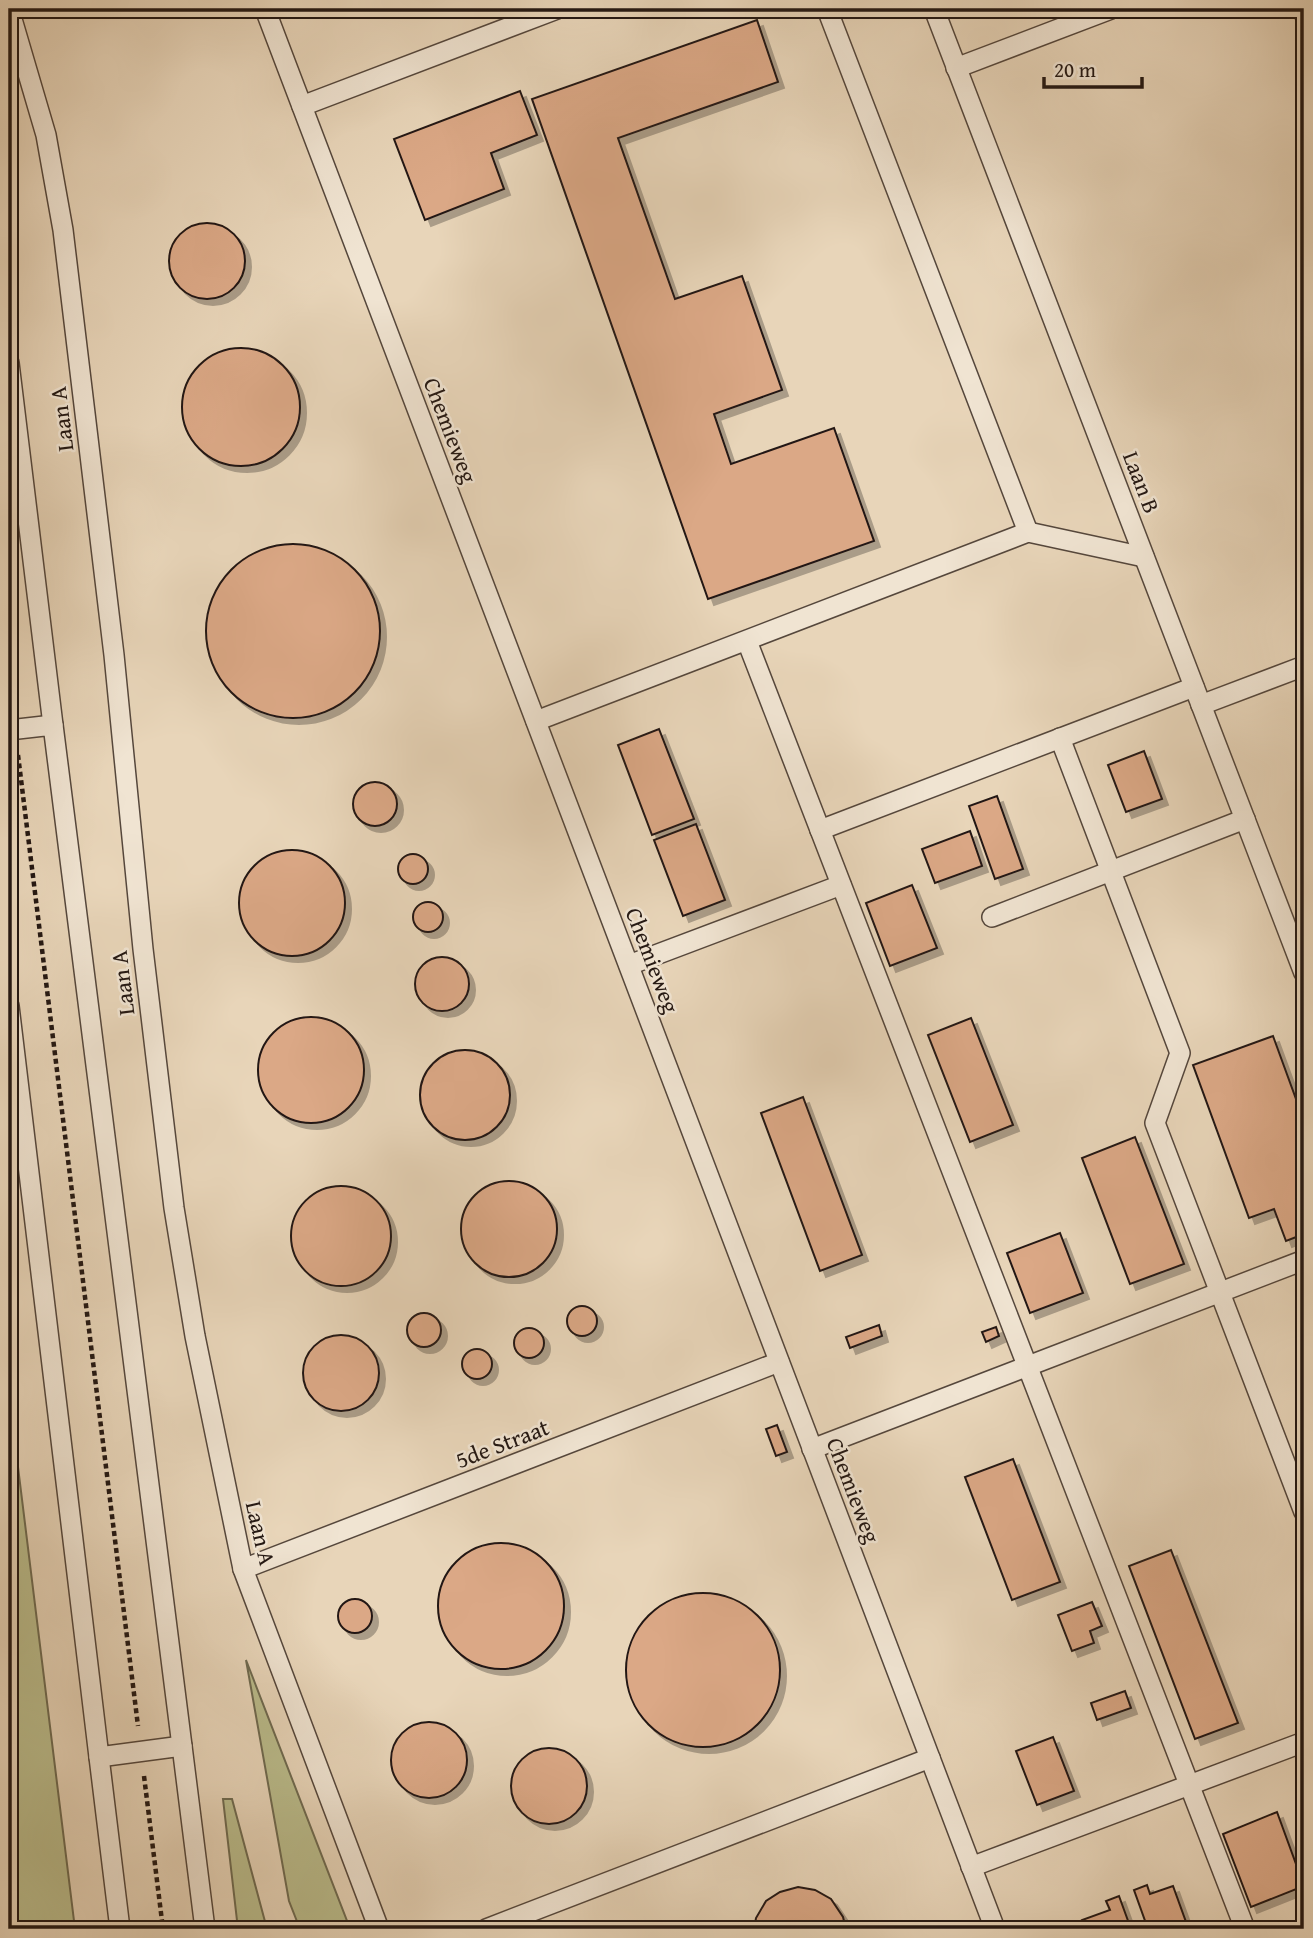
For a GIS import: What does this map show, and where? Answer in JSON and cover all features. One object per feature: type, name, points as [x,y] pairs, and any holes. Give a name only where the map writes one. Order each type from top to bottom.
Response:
[{"type":"lane","name":"Laan A","points":[[9,9],[46,135],[63,230],[114,655],[143,949],[174,1208],[195,1336],[243,1569],[379,1929]]},
{"type":"lane","name":"Chemieweg","points":[[265,9],[995,1929]]},
{"type":"lane","points":[[302,106],[557,9]]},
{"type":"lane","points":[[827,9],[1028,532]]},
{"type":"lane","name":"Laan B","points":[[933,9],[1304,973]]},
{"type":"lane","points":[[956,68],[1111,9]]},
{"type":"lane","points":[[1302,9],[1304,14]]},
{"type":"lane","points":[[9,363],[205,1929]]},
{"type":"lane","points":[[536,721],[1028,532],[1144,557]]},
{"type":"lane","points":[[747,641],[1245,1929]]},
{"type":"lane","points":[[820,830],[1060,738],[1304,666]]},
{"type":"lane","points":[[12,730],[53,725]]},
{"type":"lane","points":[[1060,738],[1180,1053],[1155,1123],[1304,1512]]},
{"type":"lane","points":[[992,917],[1245,819]]},
{"type":"lane","points":[[629,965],[841,885]]},
{"type":"lane","points":[[9,1006],[120,1929]]},
{"type":"lane","points":[[812,1449],[1304,1260]]},
{"type":"lane","name":"5de Straat","points":[[243,1569],[779,1362]]},
{"type":"lane","points":[[971,1867],[1304,1742]]},
{"type":"lane","points":[[99,1757],[182,1746]]},
{"type":"lane","points":[[486,1929],[930,1758]]},
{"type":"path","points":[[9,681],[12,730],[163,1929]]},
{"type":"green space","points":[[9,1394],[75,1929],[9,1929]]},
{"type":"green space","points":[[246,1660],[349,1926],[342,1929],[300,1929],[289,1901]]},
{"type":"green space","points":[[223,1799],[232,1799],[267,1929],[238,1929]]},
{"type":"building","points":[[757,20],[778,82],[618,138],[675,299],[742,276],[782,390],[714,414],[731,464],[834,428],[874,541],[708,599],[532,99]]},
{"type":"building","points":[[520,91],[537,135],[491,153],[504,189],[425,220],[394,139]]},
{"type":"building","points":[[207,223],[222,226],[234,234],[242,246],[245,261],[242,276],[234,288],[222,296],[207,299],[192,296],[180,288],[172,276],[169,261],[172,246],[180,234],[192,226]]},
{"type":"building","points":[[241,348],[263,353],[283,365],[295,385],[300,407],[295,429],[283,449],[263,461],[241,466],[219,461],[199,449],[187,429],[182,407],[187,385],[199,365],[219,353]]},
{"type":"building","points":[[293,544],[326,550],[355,569],[374,598],[380,631],[374,664],[355,693],[326,712],[293,718],[260,712],[231,693],[212,664],[206,631],[212,598],[231,569],[260,550]]},
{"type":"building","points":[[659,729],[694,819],[652,835],[618,745]]},
{"type":"building","points":[[1144,751],[1162,799],[1126,812],[1108,765]]},
{"type":"building","points":[[375,782],[391,788],[397,804],[391,820],[375,826],[359,820],[353,804],[359,788]]},
{"type":"building","points":[[997,796],[1023,869],[995,879],[969,806]]},
{"type":"building","points":[[696,824],[725,900],[683,916],[654,840]]},
{"type":"building","points":[[970,831],[982,866],[935,883],[922,849]]},
{"type":"building","points":[[292,850],[312,854],[330,865],[341,883],[345,903],[341,923],[330,941],[312,952],[292,956],[272,952],[254,941],[243,923],[239,903],[243,883],[254,865],[272,854]]},
{"type":"building","points":[[413,854],[423,859],[428,869],[423,879],[413,884],[403,879],[398,869],[403,859]]},
{"type":"building","points":[[912,885],[937,948],[890,966],[866,903]]},
{"type":"building","points":[[428,902],[438,907],[443,917],[438,927],[428,932],[418,927],[413,917],[418,907]]},
{"type":"building","points":[[442,957],[461,965],[469,984],[461,1003],[442,1011],[423,1003],[415,984],[423,965]]},
{"type":"building","points":[[311,1017],[331,1021],[349,1032],[360,1050],[364,1070],[360,1090],[349,1108],[331,1119],[311,1123],[291,1119],[273,1108],[262,1090],[258,1070],[262,1050],[273,1032],[291,1021]]},
{"type":"building","points":[[971,1018],[1013,1125],[970,1142],[928,1035]]},
{"type":"building","points":[[1273,1036],[1304,1121],[1304,1234],[1286,1241],[1274,1209],[1249,1218],[1193,1065]]},
{"type":"building","points":[[465,1050],[490,1058],[502,1070],[510,1095],[502,1120],[490,1132],[465,1140],[440,1132],[428,1120],[420,1095],[428,1070],[440,1058]]},
{"type":"building","points":[[803,1097],[862,1255],[820,1271],[761,1113]]},
{"type":"building","points":[[1135,1137],[1184,1264],[1130,1284],[1082,1158]]},
{"type":"building","points":[[509,1181],[527,1185],[543,1195],[553,1211],[557,1229],[553,1247],[543,1263],[527,1273],[509,1277],[491,1273],[475,1263],[465,1247],[461,1229],[465,1211],[475,1195],[491,1185]]},
{"type":"building","points":[[341,1186],[360,1189],[377,1200],[388,1217],[391,1236],[388,1255],[377,1272],[360,1283],[341,1286],[322,1283],[305,1272],[294,1255],[291,1236],[294,1217],[305,1200],[322,1189]]},
{"type":"building","points":[[1060,1233],[1083,1293],[1030,1313],[1007,1253]]},
{"type":"building","points":[[582,1306],[592,1311],[597,1321],[592,1331],[582,1336],[572,1331],[567,1321],[572,1311]]},
{"type":"building","points":[[424,1313],[436,1318],[441,1330],[436,1342],[424,1347],[412,1342],[407,1330],[412,1318]]},
{"type":"building","points":[[879,1325],[882,1336],[850,1348],[846,1337]]},
{"type":"building","points":[[996,1327],[999,1336],[986,1342],[982,1332]]},
{"type":"building","points":[[529,1328],[539,1333],[544,1343],[539,1353],[529,1358],[519,1353],[514,1343],[519,1333]]},
{"type":"building","points":[[334,1335],[348,1335],[362,1341],[373,1352],[379,1373],[376,1388],[368,1400],[348,1411],[334,1411],[320,1405],[309,1394],[303,1380],[303,1366],[309,1352],[320,1341]]},
{"type":"building","points":[[477,1349],[487,1354],[492,1364],[487,1374],[477,1379],[467,1374],[462,1364],[467,1354]]},
{"type":"building","points":[[777,1425],[787,1452],[776,1456],[766,1429]]},
{"type":"building","points":[[1013,1459],[1060,1582],[1012,1600],[965,1477]]},
{"type":"building","points":[[501,1543],[525,1548],[545,1562],[559,1582],[564,1606],[559,1630],[545,1650],[525,1664],[501,1669],[477,1664],[457,1650],[443,1630],[438,1606],[443,1582],[457,1562],[477,1548]]},
{"type":"building","points":[[1171,1550],[1238,1723],[1195,1739],[1129,1566]]},
{"type":"building","points":[[703,1593],[733,1599],[758,1615],[774,1640],[780,1670],[774,1700],[758,1725],[733,1741],[703,1747],[673,1741],[648,1725],[632,1700],[626,1670],[632,1640],[648,1615],[673,1599]]},
{"type":"building","points":[[355,1599],[367,1604],[372,1616],[367,1628],[355,1633],[343,1628],[338,1616],[343,1604]]},
{"type":"building","points":[[1092,1602],[1102,1626],[1090,1631],[1094,1643],[1072,1651],[1058,1615]]},
{"type":"building","points":[[1125,1691],[1131,1708],[1097,1720],[1091,1703]]},
{"type":"building","points":[[422,1722],[436,1722],[450,1728],[461,1739],[467,1760],[464,1775],[456,1787],[436,1798],[422,1798],[408,1792],[397,1781],[391,1767],[391,1753],[397,1739],[408,1728]]},
{"type":"building","points":[[1053,1737],[1074,1791],[1037,1805],[1016,1751]]},
{"type":"building","points":[[542,1748],[556,1748],[570,1754],[581,1765],[587,1786],[584,1801],[576,1813],[556,1824],[542,1824],[528,1818],[517,1807],[511,1793],[511,1779],[517,1765],[528,1754]]},
{"type":"building","points":[[1277,1812],[1304,1886],[1251,1907],[1223,1834]]},
{"type":"building","points":[[1147,1885],[1150,1894],[1173,1886],[1186,1922],[1165,1929],[1148,1929],[1134,1890]]},
{"type":"building","points":[[798,1887],[815,1890],[831,1899],[843,1917],[846,1929],[754,1929],[756,1918],[766,1901],[780,1892]]},
{"type":"building","points":[[1119,1896],[1131,1929],[1086,1929],[1082,1920],[1110,1910],[1106,1901]]}]
